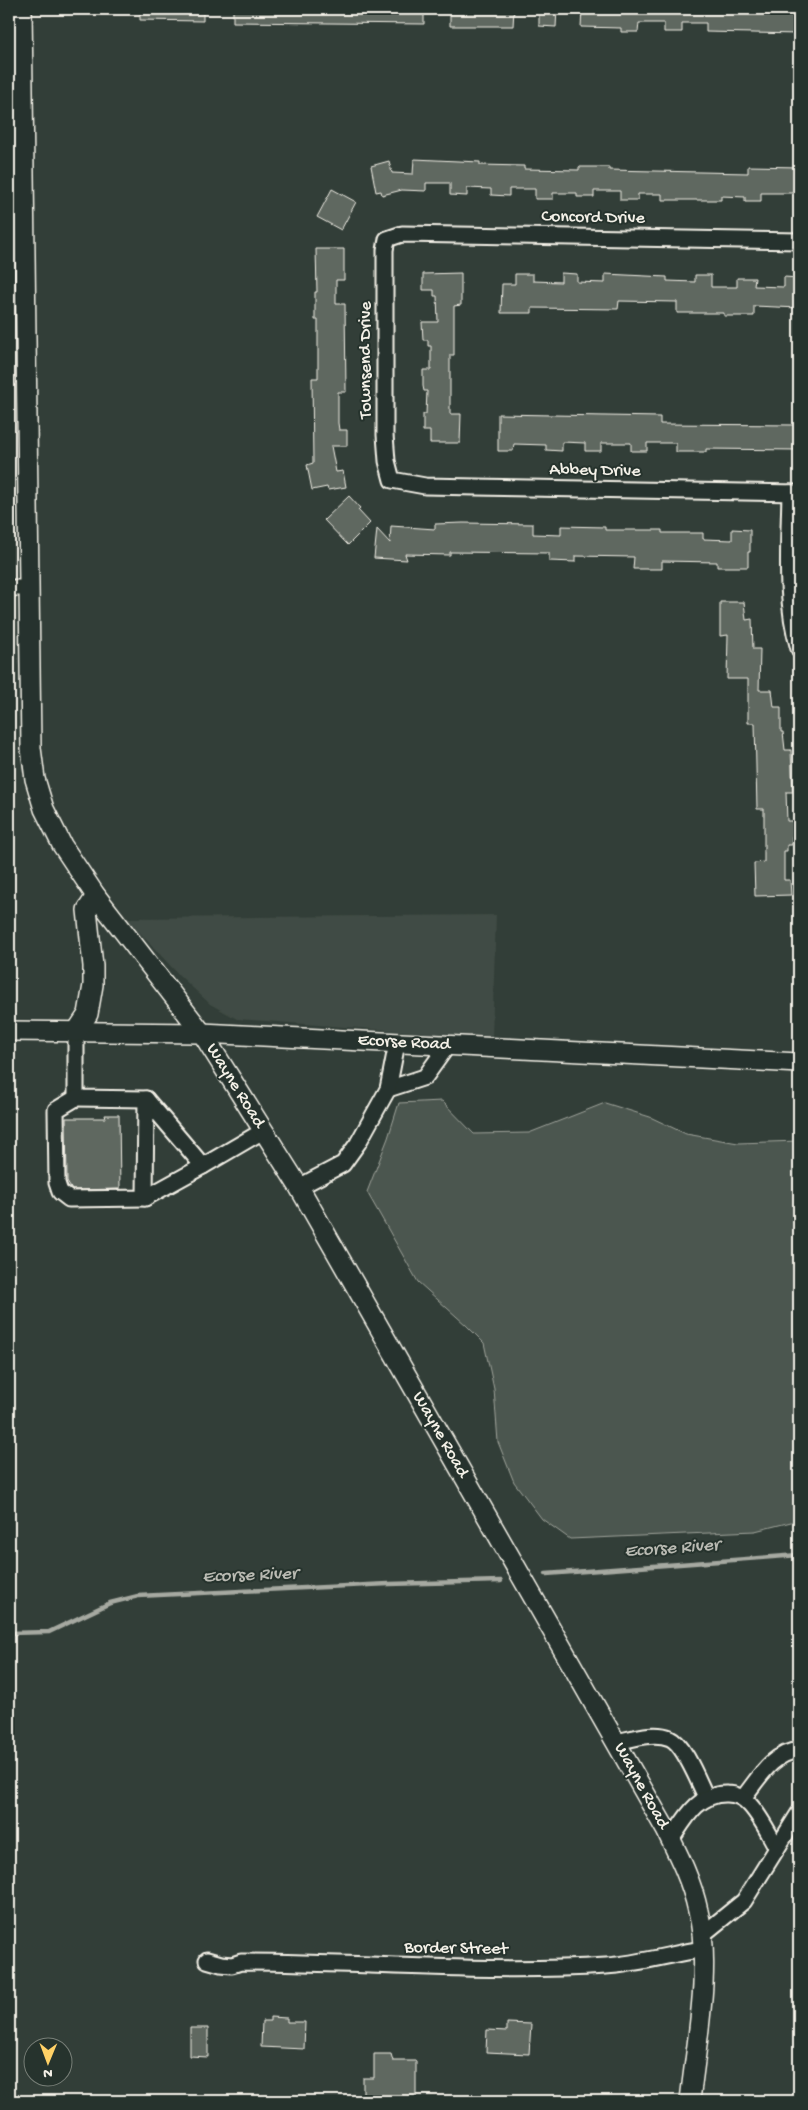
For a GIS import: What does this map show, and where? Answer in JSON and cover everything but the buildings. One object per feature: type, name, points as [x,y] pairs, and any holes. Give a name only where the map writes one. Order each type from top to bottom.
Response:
[{"type":"main road","name":"Wayne Road","points":[[22,9],[31,748],[35,779],[44,809],[52,826],[96,896],[202,1033],[298,1187],[671,1840],[692,1890],[699,1913],[703,1942],[702,1982],[690,2101]]},
{"type":"main road","points":[[76,1032],[88,1014],[93,985],[93,966],[87,910],[96,896]]},
{"type":"main road","name":"Ecorse Road","points":[[9,1030],[202,1033],[799,1063]]},
{"type":"street","name":"Concord Drive","points":[[387,239],[402,234],[799,241]]},
{"type":"street","name":"Townsend Drive","points":[[387,239],[384,250],[385,435],[387,461],[392,480]]},
{"type":"street","name":"Abbey Drive","points":[[392,480],[426,486],[794,493]]},
{"type":"street","points":[[794,493],[790,597],[795,636],[799,650]]},
{"type":"street","points":[[9,588],[29,588]]},
{"type":"street","points":[[76,1032],[76,1098]]},
{"type":"street","points":[[298,1187],[343,1164],[358,1143],[388,1089],[396,1042]]},
{"type":"street","points":[[388,1089],[425,1077],[448,1045]]},
{"type":"street","points":[[203,1166],[146,1099],[76,1098],[56,1110],[56,1183],[60,1192],[69,1199],[145,1198],[203,1166],[263,1131]]},
{"type":"street","points":[[145,1198],[146,1099]]},
{"type":"street","points":[[616,1742],[643,1737],[660,1736],[671,1738],[683,1750],[706,1797]]},
{"type":"street","points":[[743,1798],[776,1758],[791,1751],[799,1750]]},
{"type":"street","points":[[671,1840],[688,1814],[706,1797],[718,1793],[732,1794],[743,1798],[751,1806],[777,1848]]},
{"type":"street","points":[[703,1942],[744,1901],[799,1813]]},
{"type":"street","name":"Border Street","points":[[207,1960],[232,1965],[241,1962],[294,1962],[401,1967],[540,1968],[608,1966],[703,1942]]},
{"type":"shaded area","points":[[496,915],[492,1038],[237,1019],[210,1004],[179,975],[126,918]]},
{"type":"shaded area","points":[[442,1101],[474,1134],[529,1133],[605,1103],[650,1117],[686,1134],[738,1143],[799,1141],[799,1520],[755,1531],[570,1539],[542,1519],[514,1482],[498,1442],[494,1389],[484,1343],[418,1282],[367,1192],[399,1103]]},
{"type":"waterway","name":"Ecorse River","points":[[546,1574],[799,1555]]},
{"type":"waterway","name":"Ecorse River","points":[[9,1633],[49,1632],[110,1603],[138,1596],[389,1584],[501,1581]]}]
